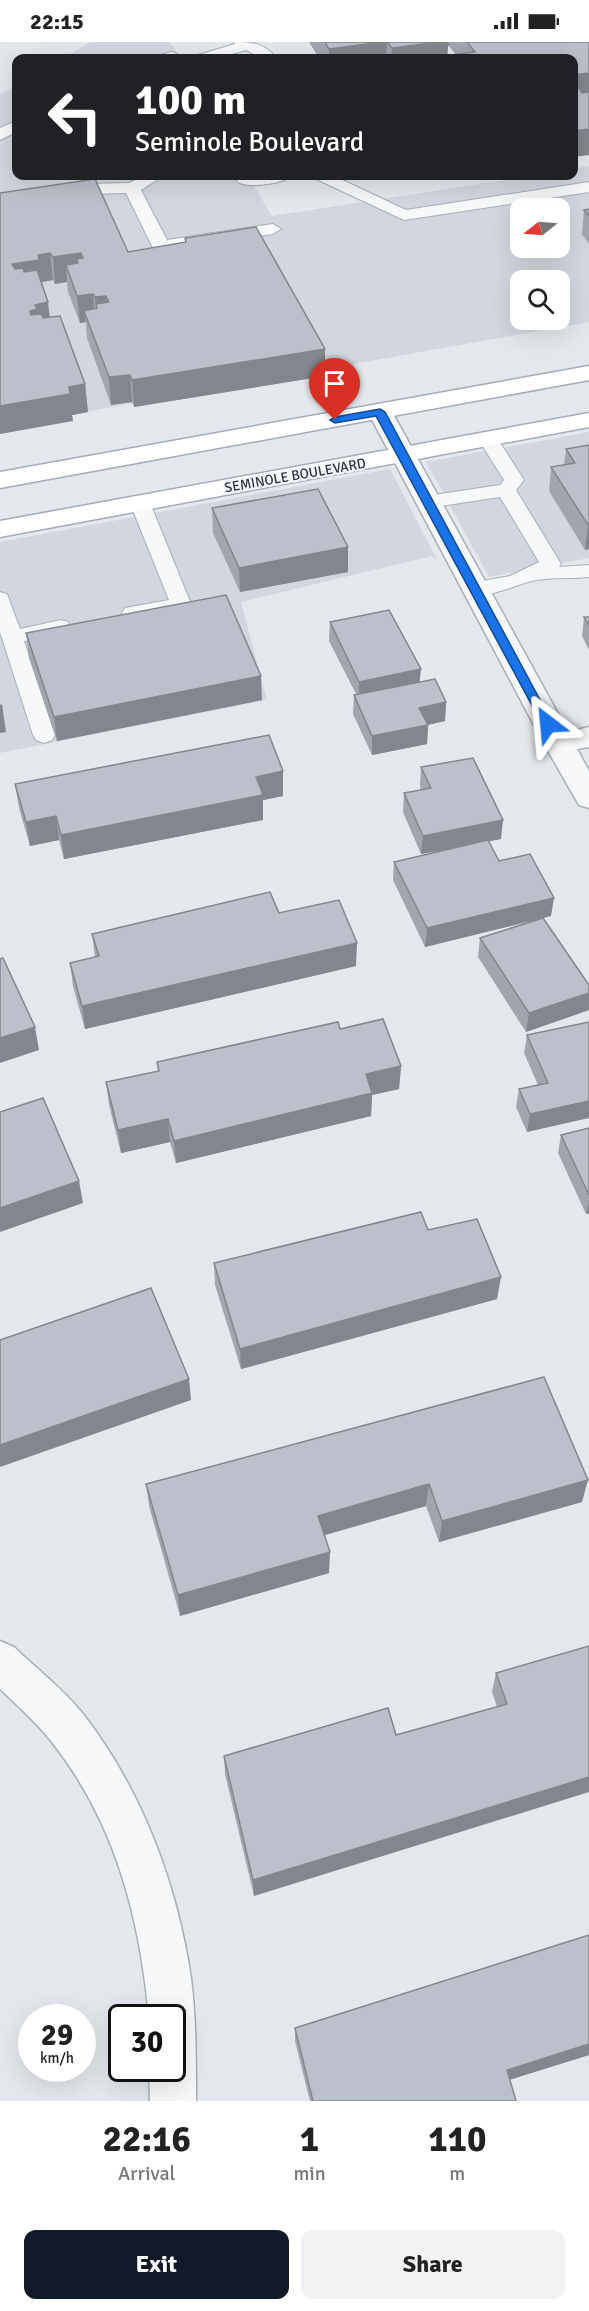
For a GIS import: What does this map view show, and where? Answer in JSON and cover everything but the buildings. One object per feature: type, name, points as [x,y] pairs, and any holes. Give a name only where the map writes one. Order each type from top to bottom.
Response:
[{"type":"main road","points":[[0,480],[589,374]]},
{"type":"main road","name":"SEMINOLE BOULEVARD","points":[[0,529],[589,420]]},
{"type":"street","points":[[380,412],[589,798]]},
{"type":"street","points":[[558,744],[589,736]]},
{"type":"street","points":[[0,1662],[67,1728],[105,1782],[133,1840],[153,1898],[169,1970],[171,2004]]},
{"type":"street","points":[[173,2082],[173,2101]]},
{"type":"lane","points":[[215,54],[244,44],[265,54]]},
{"type":"lane","points":[[4,198],[38,180]]},
{"type":"lane","points":[[4,198],[89,189],[132,188],[147,180]]},
{"type":"lane","points":[[245,181],[253,180]]},
{"type":"lane","points":[[330,180],[404,215],[589,187]]},
{"type":"lane","points":[[132,188],[161,246],[273,229]]},
{"type":"lane","points":[[427,502],[507,490],[514,480],[488,439]]},
{"type":"lane","points":[[474,589],[515,581],[551,564],[507,490]]},
{"type":"lane","points":[[113,617],[181,604],[140,503]]},
{"type":"lane","points":[[526,576],[589,571]]},
{"type":"lane","points":[[0,599],[44,735]]},
{"type":"lane","points":[[12,637],[80,624]]},
{"type":"shaded area","points":[[91,42],[170,42],[178,54],[70,54]]},
{"type":"shaded area","points":[[12,88],[12,180],[250,180],[272,216],[505,180],[578,180],[578,168],[589,166],[589,322],[570,325],[570,270],[510,270],[510,330],[544,330],[0,427],[0,95]]},
{"type":"shaded area","points":[[589,432],[589,558],[489,577],[426,462]]},
{"type":"shaded area","points":[[390,469],[438,562],[432,556],[241,602],[267,700],[0,753],[0,542]]},
{"type":"route","points":[[335,420],[380,412],[548,724]]}]
